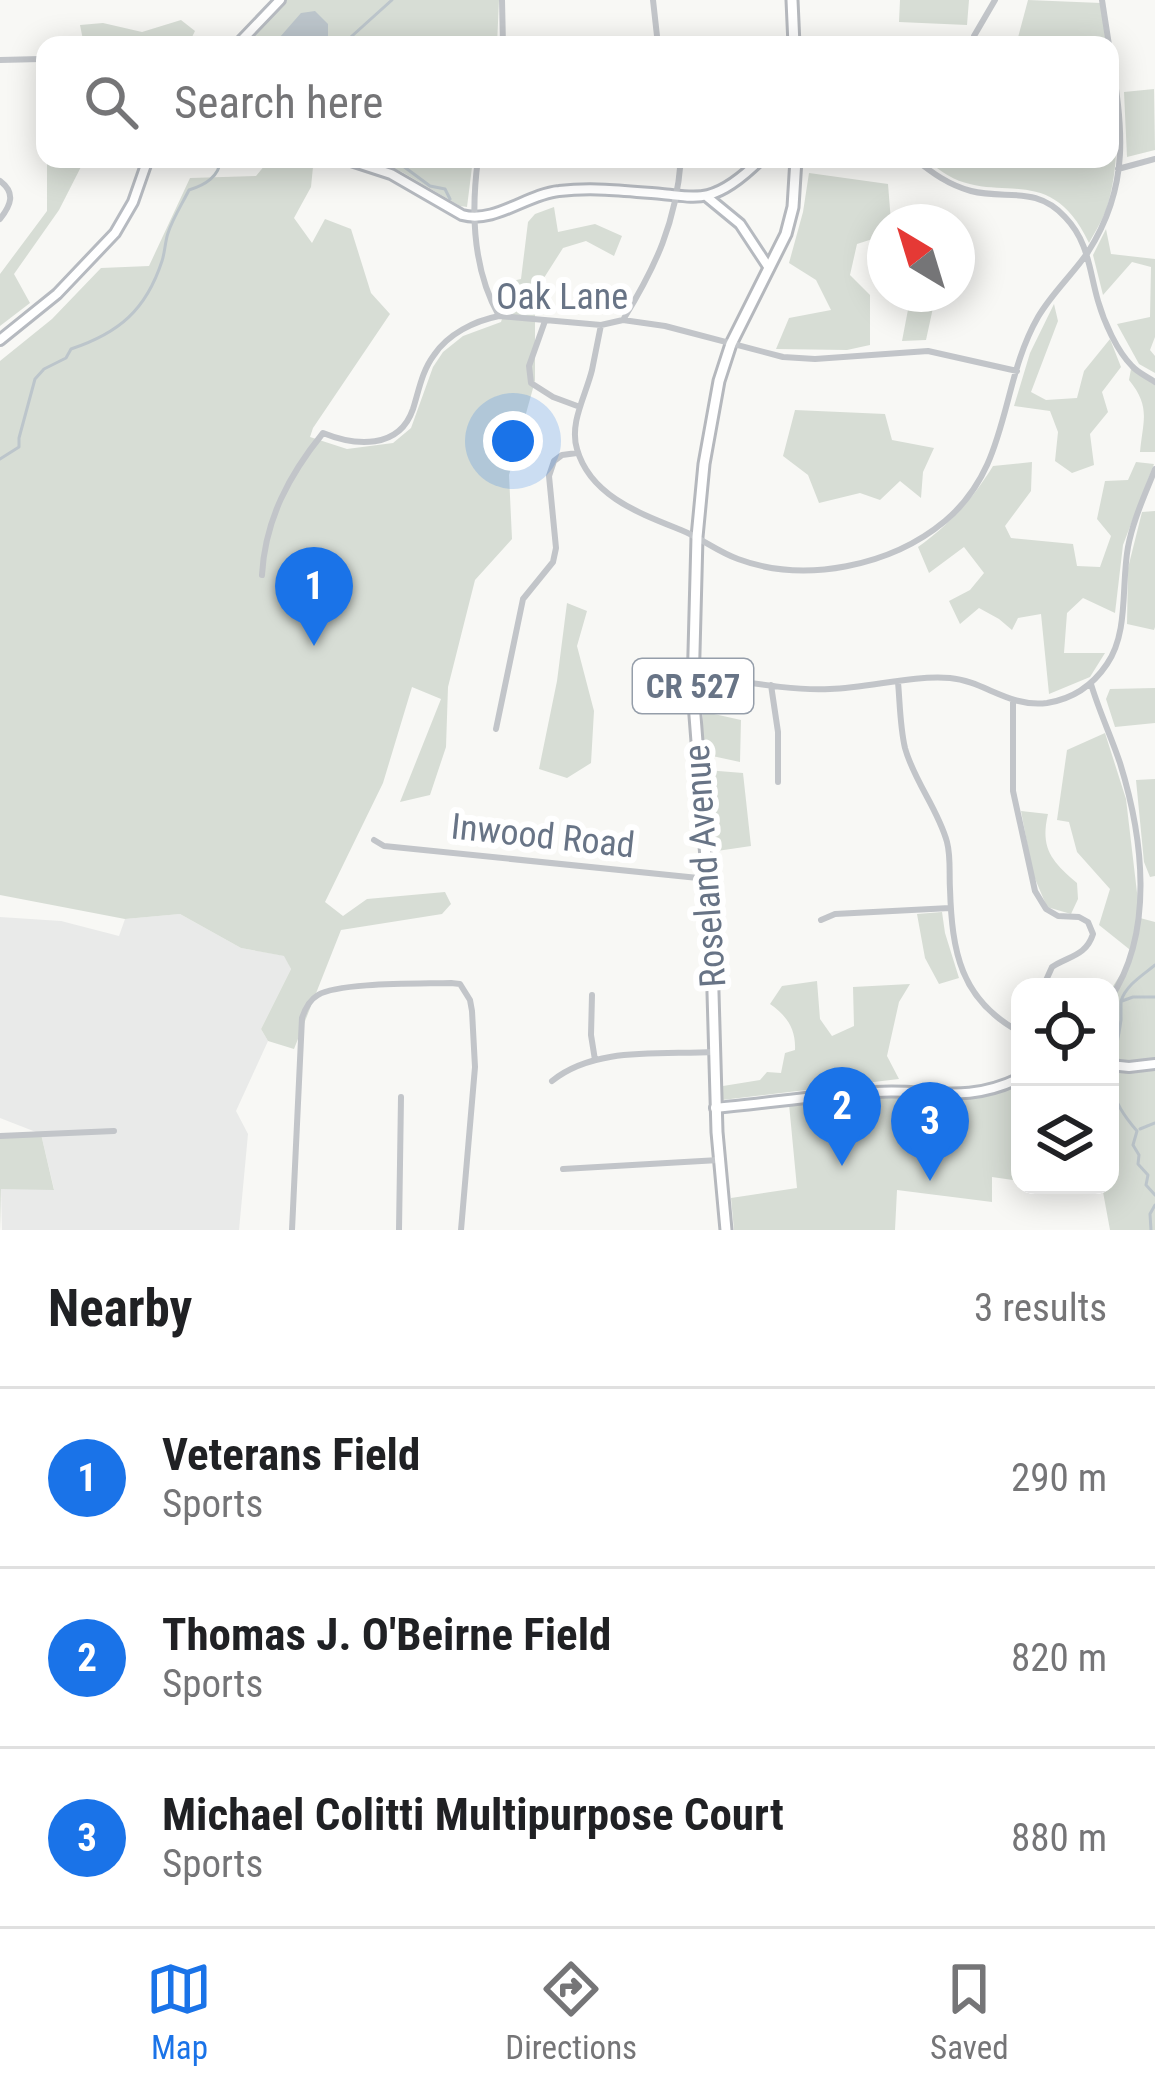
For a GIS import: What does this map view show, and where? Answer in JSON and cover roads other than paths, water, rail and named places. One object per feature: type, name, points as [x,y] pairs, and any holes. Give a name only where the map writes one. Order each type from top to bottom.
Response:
[{"type":"main road","points":[[792,0],[794,36]]},
{"type":"main road","name":"Roseland Avenue","points":[[726,1230],[715,1108],[708,879],[693,674],[697,537],[719,381],[731,344],[790,221],[795,168]]},
{"type":"street","points":[[246,36],[280,0]]},
{"type":"street","points":[[502,0],[502,36]]},
{"type":"street","points":[[652,0],[657,36]]},
{"type":"street","points":[[974,36],[995,0]]},
{"type":"street","points":[[1102,0],[1108,36]]},
{"type":"street","points":[[0,60],[36,59]]},
{"type":"street","points":[[1119,107],[1119,153]]},
{"type":"street","points":[[601,325],[575,424],[577,453],[589,474],[626,506],[741,560],[787,569],[854,564],[901,550],[947,519],[979,483],[998,440],[1024,346],[1112,208],[1118,169],[1155,159]]},
{"type":"street","points":[[0,340],[57,294],[115,233],[145,168]]},
{"type":"street","points":[[373,168],[475,218],[556,191],[706,196],[751,168]]},
{"type":"street","points":[[478,168],[475,218],[482,280],[499,316]]},
{"type":"street","points":[[623,320],[667,237],[680,168]]},
{"type":"street","points":[[928,168],[943,180],[972,191],[1022,194],[1048,203],[1065,217],[1088,252],[1105,319],[1131,365],[1155,382]]},
{"type":"street","points":[[0,181],[11,197],[2,216]]},
{"type":"street","points":[[706,196],[740,224],[770,269]]},
{"type":"street","name":"Oak Lane","points":[[262,575],[272,518],[297,467],[322,433],[357,443],[395,434],[409,418],[424,371],[441,346],[471,325],[499,316],[601,325],[623,320],[675,328],[765,355],[815,359],[928,351],[1017,371]]},
{"type":"street","points":[[545,321],[529,366],[531,383],[553,398],[580,407]]},
{"type":"street","points":[[496,729],[523,598],[553,562],[556,548],[549,476],[562,455],[577,453]]},
{"type":"street","points":[[693,674],[829,690],[928,678],[967,680],[1013,701],[1047,703],[1067,697],[1091,684],[1117,643],[1129,542],[1155,469]]},
{"type":"street","points":[[898,682],[905,747],[949,845],[951,935],[968,984],[1011,1027]]},
{"type":"street","points":[[1091,684],[1125,782],[1142,883],[1133,957],[1119,983]]},
{"type":"street","points":[[771,685],[778,782]]},
{"type":"street","points":[[1013,701],[1013,791],[1035,891],[1046,909],[1058,916],[1079,917],[1088,922],[1093,934],[1082,954],[1052,967],[1047,978]]},
{"type":"street","name":"Inwood Road","points":[[374,840],[384,846],[708,879]]},
{"type":"street","points":[[821,920],[835,914],[950,908]]},
{"type":"street","points":[[292,1230],[306,1007],[315,997],[339,989],[451,982],[460,984],[470,1000],[475,1067],[461,1230]]},
{"type":"street","points":[[592,995],[595,1060]]},
{"type":"street","points":[[552,1081],[575,1065],[595,1060],[714,1052]]},
{"type":"street","points":[[1119,1066],[1155,1064]]},
{"type":"street","points":[[715,1108],[878,1091],[962,1095],[1011,1081]]},
{"type":"street","points":[[399,1230],[401,1097]]},
{"type":"street","points":[[0,1136],[114,1131]]},
{"type":"street","points":[[562,1169],[719,1160]]},
{"type":"waterway","points":[[352,36],[392,0]]},
{"type":"waterway","points":[[0,459],[19,447],[35,379],[66,358],[71,349],[117,327],[139,306],[155,278],[170,227],[189,190],[210,179],[218,168]]},
{"type":"waterway","points":[[406,168],[430,186],[445,189],[450,199]]},
{"type":"waterway","points":[[1155,965],[1123,995],[1112,1078],[1117,1102],[1137,1131],[1133,1145],[1138,1164],[1155,1195]]},
{"type":"waterway","points":[[1122,1001],[1155,997]]},
{"type":"waterway","points":[[1140,1129],[1155,1123]]},
{"type":"waterway","points":[[1151,1230],[1155,1205]]},
{"type":"place","name":"Veterans Field","points":[[314,646]]},
{"type":"place","name":"Thomas J. O'Beirne Field","points":[[842,1166]]},
{"type":"place","name":"Michael Colitti Multipurpose Court","points":[[930,1181]]}]
